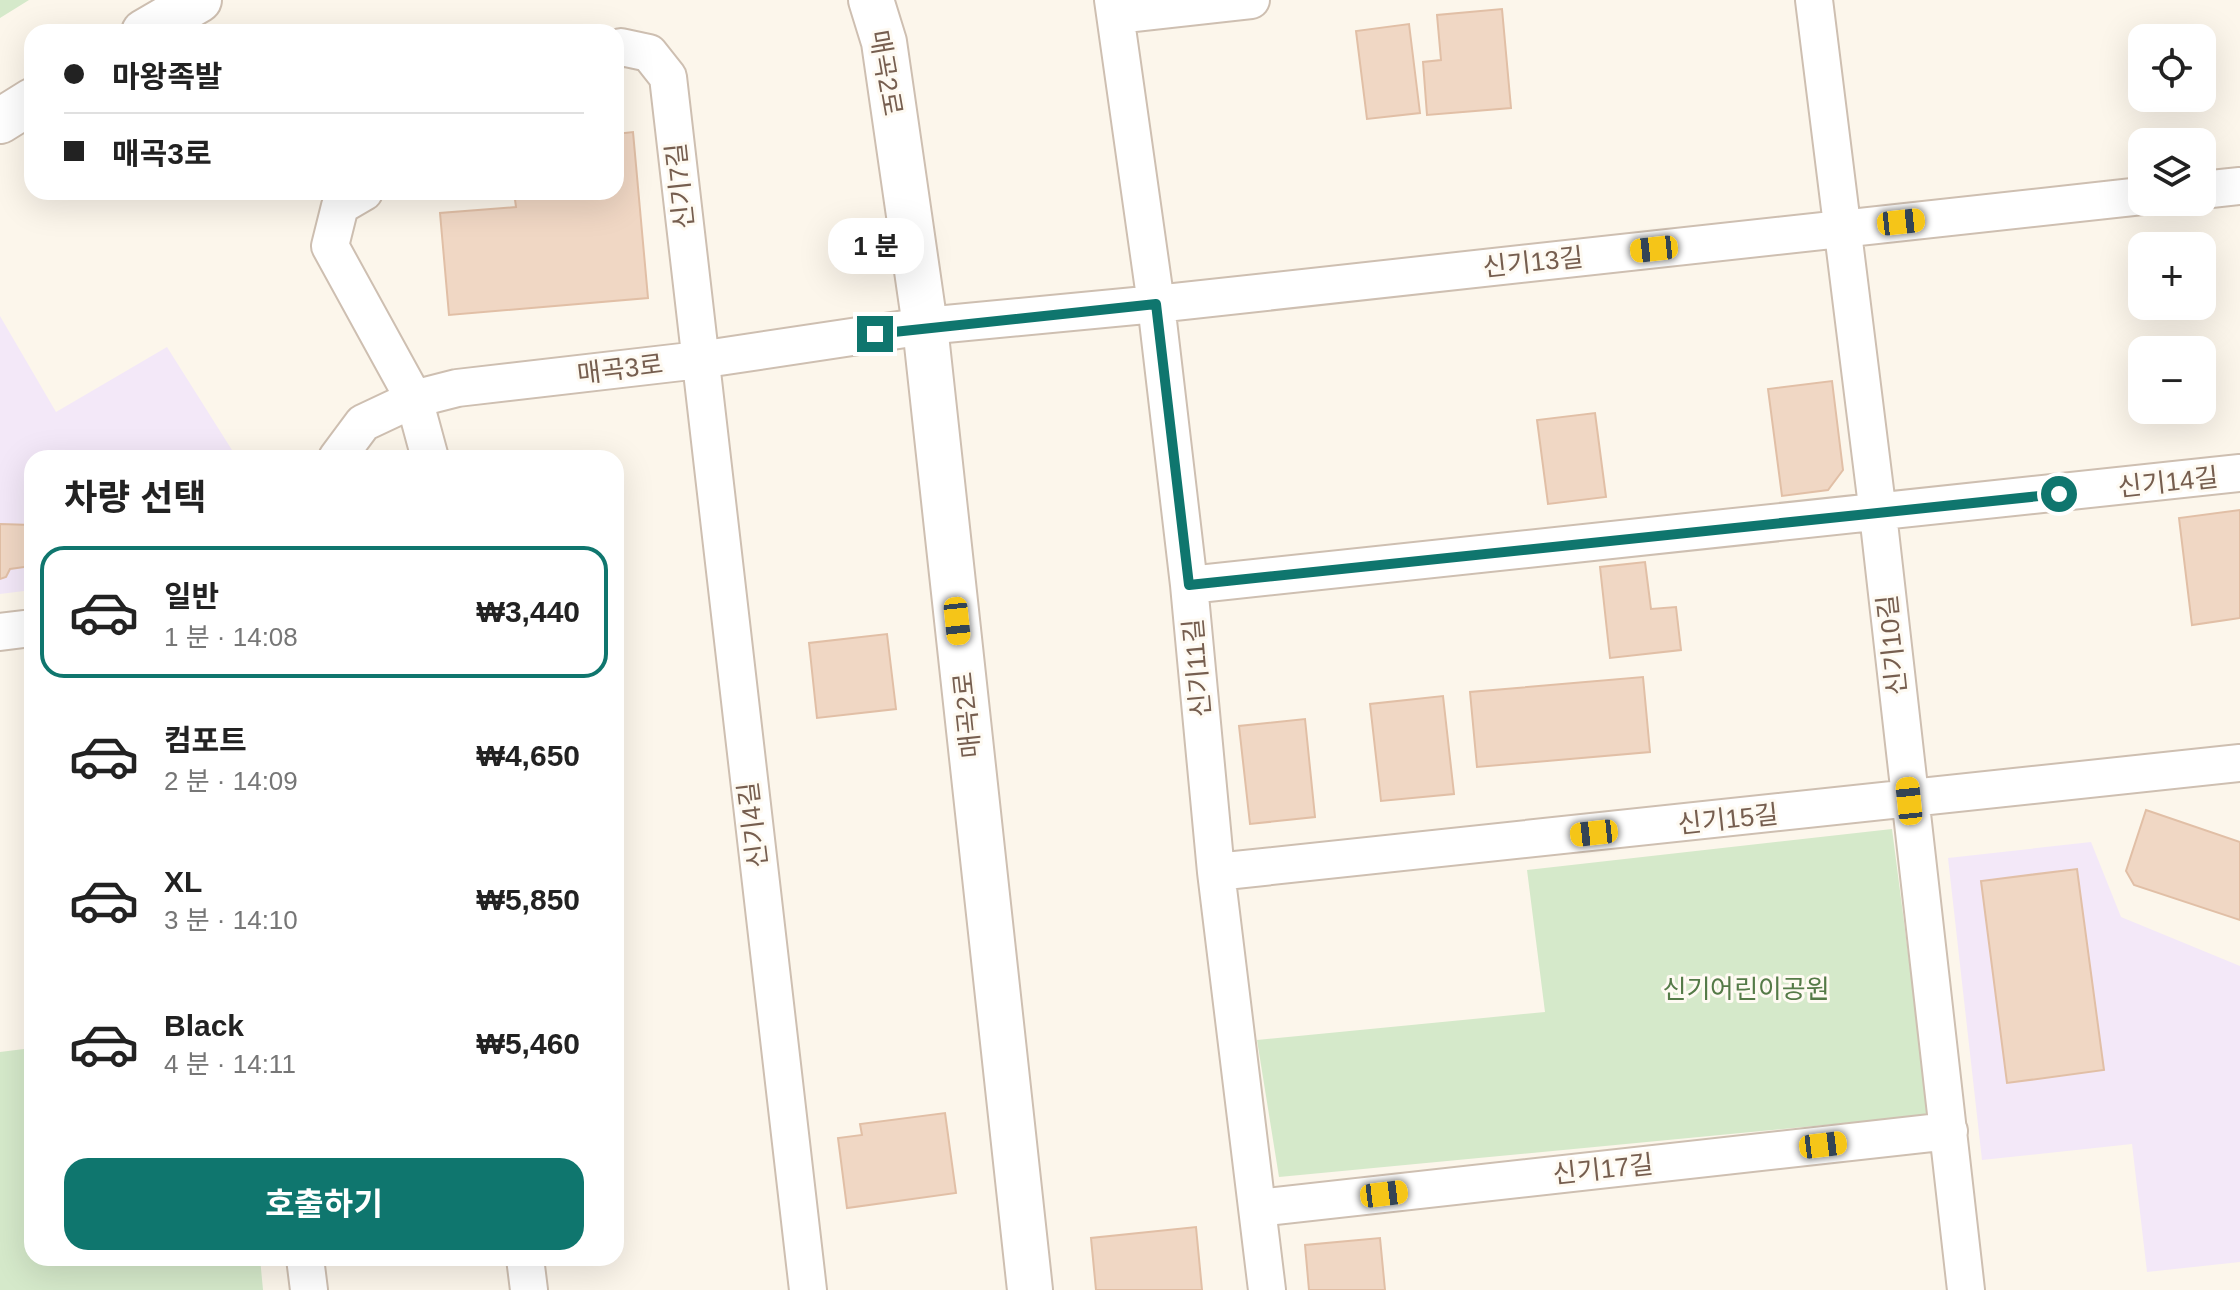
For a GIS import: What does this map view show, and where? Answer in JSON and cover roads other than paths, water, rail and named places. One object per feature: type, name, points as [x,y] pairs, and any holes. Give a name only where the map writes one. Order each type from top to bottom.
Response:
[{"type":"street","points":[[158,24],[199,0]]},
{"type":"street","name":"매곡2로","points":[[871,0],[884,42],[925,326],[1030,1290]]},
{"type":"street","points":[[1114,7],[1251,0]]},
{"type":"street","name":"신기10길","points":[[1814,0],[1878,514],[1966,1290]]},
{"type":"street","name":"신기11길","points":[[1114,7],[1156,304],[1189,585],[1216,872],[1267,1290]]},
{"type":"street","name":"신기7길","points":[[624,48],[649,53],[668,77],[699,360]]},
{"type":"street","points":[[0,121],[24,106]]},
{"type":"street","points":[[2216,189],[2240,186]]},
{"type":"street","name":"신기13길","points":[[925,326],[1156,304],[2128,197]]},
{"type":"street","points":[[350,200],[340,206],[330,246],[414,399],[428,450]]},
{"type":"street","name":"매곡3로","points":[[343,450],[363,423],[414,399],[457,388],[699,360],[925,326]]},
{"type":"street","name":"신기4길","points":[[699,360],[808,1290]]},
{"type":"street","name":"신기14길","points":[[1189,585],[1878,514],[2240,473]]},
{"type":"street","points":[[0,632],[24,629]]},
{"type":"street","name":"신기15길","points":[[1216,872],[1909,801],[2240,763]]},
{"type":"street","name":"신기17길","points":[[1258,1208],[1949,1131]]},
{"type":"street","points":[[306,1266],[309,1290]]},
{"type":"street","points":[[526,1266],[529,1290]]},
{"type":"park label","name":"신기어린이공원","points":[[1746,989]]}]
